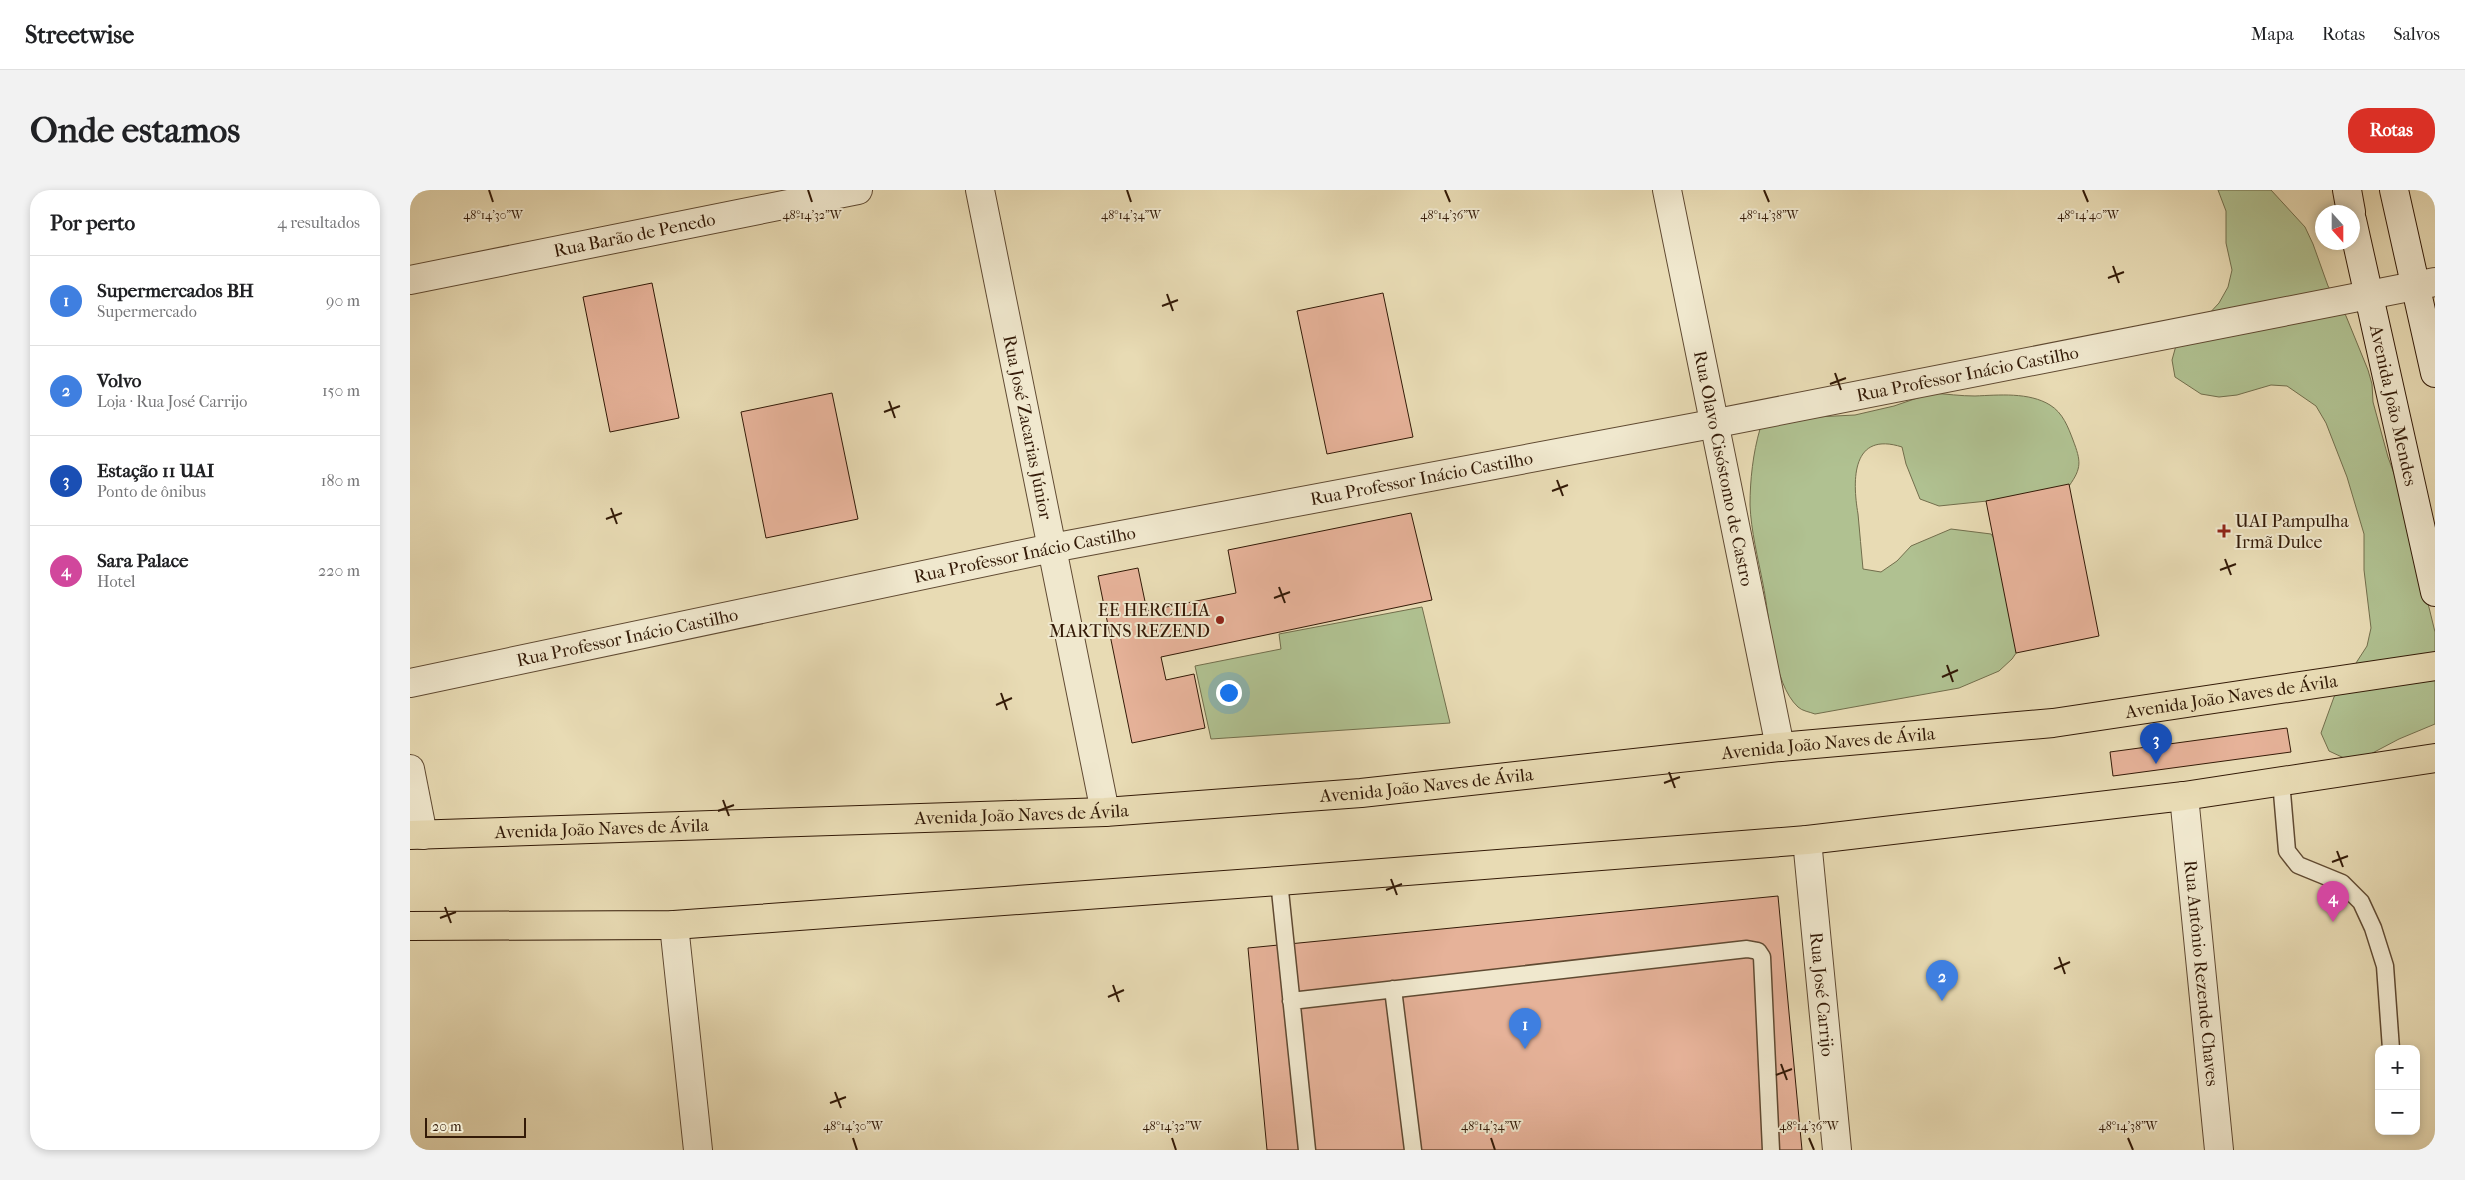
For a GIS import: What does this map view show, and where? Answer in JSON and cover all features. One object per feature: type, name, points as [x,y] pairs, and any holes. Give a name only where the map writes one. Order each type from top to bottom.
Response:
[{"type":"main road","name":"Avenida João Naves de Ávila","points":[[417,835],[1105,812],[1362,793],[1780,748],[2053,723],[2435,666]]},
{"type":"main road","points":[[410,926],[674,925],[1807,840],[2184,796],[2435,758]]},
{"type":"street","name":"Rua Barão de Penedo","points":[[410,280],[858,190]]},
{"type":"street","name":"Rua José Zacarias Júnior","points":[[980,190],[1105,812]]},
{"type":"street","name":"Rua Olavo Cisóstomo de Castro","points":[[1667,190],[1712,424],[1780,748]]},
{"type":"street","points":[[2347,190],[2350,205]]},
{"type":"street","points":[[2394,190],[2424,284],[2435,373]]},
{"type":"street","name":"Avenida João Mendes","points":[[2358,250],[2435,592]]},
{"type":"street","name":"Rua Professor Inácio Castilho","points":[[410,683],[1052,548],[1712,424],[2424,284]]},
{"type":"street","points":[[410,769],[417,835]]},
{"type":"street","name":"Rua Antônio Rezende Chaves","points":[[2184,796],[2219,1150]]},
{"type":"street","name":"Rua José Carrijo","points":[[1807,840],[1837,1150]]},
{"type":"street","points":[[674,925],[698,1150]]},
{"type":"lane","points":[[2281,781],[2287,851],[2298,864],[2342,883],[2361,902],[2373,928],[2385,966],[2391,1045]]},
{"type":"lane","points":[[1279,881],[1308,1150]]},
{"type":"lane","points":[[1291,1001],[1747,949],[1758,951],[1762,958],[1771,1150]]},
{"type":"lane","points":[[1393,989],[1413,1150]]},
{"type":"green space","points":[[2218,190],[2271,190],[2305,227],[2328,286],[2346,316],[2368,370],[2372,384],[2373,402],[2388,457],[2401,493],[2435,632],[2435,724],[2399,739],[2363,758],[2344,758],[2329,751],[2321,733],[2334,697],[2367,646],[2371,628],[2364,570],[2364,534],[2347,477],[2326,423],[2316,406],[2287,386],[2271,385],[2237,395],[2219,397],[2201,394],[2175,377],[2172,360],[2177,342],[2219,303],[2228,287],[2232,270],[2226,243],[2226,211]]},
{"type":"green space","points":[[1932,393],[1970,396],[2023,396],[2050,405],[2062,416],[2067,425],[2078,454],[2078,469],[2069,486],[1997,500],[1939,506],[1920,499],[1906,464],[1902,447],[1886,444],[1873,446],[1865,452],[1859,461],[1856,473],[1855,487],[1863,569],[1881,572],[1897,561],[1911,546],[1951,529],[1991,534],[2002,550],[2023,643],[2012,659],[1999,671],[1959,688],[1815,714],[1804,710],[1798,707],[1789,696],[1777,666],[1753,535],[1750,505],[1751,486],[1754,457],[1760,429],[1778,422],[1797,418],[1855,415],[1894,406]]},
{"type":"green space","name":"EE HERCILIA MARTINS REZEND","points":[[1422,607],[1450,723],[1211,739],[1195,666],[1281,649],[1279,634]]},
{"type":"building","points":[[652,283],[679,418],[610,432],[583,297]]},
{"type":"building","points":[[1383,293],[1413,437],[1327,454],[1297,311]]},
{"type":"building","points":[[832,393],[858,519],[766,538],[741,412]]},
{"type":"building","points":[[2069,484],[2099,636],[2016,653],[1986,501]]},
{"type":"building","name":"EE HERCILIA MARTINS REZEND","points":[[1411,513],[1432,600],[1161,657],[1166,680],[1194,674],[1205,728],[1132,743],[1098,576],[1138,568],[1147,611],[1236,593],[1228,550]]},
{"type":"building","points":[[2287,728],[2291,752],[2113,776],[2110,752]]},
{"type":"building","points":[[1778,896],[1802,1150],[1267,1150],[1248,948]]},
{"type":"place","name":"UAI Pampulha Irmã Dulce","points":[[2224,531]]},
{"type":"place","name":"EE HERCILIA MARTINS REZEND","points":[[1220,620]]},
{"type":"place","name":"Estação 11 UAI","points":[[2156,764]]},
{"type":"place","name":"Sara Palace","points":[[2333,922]]},
{"type":"place","name":"Volvo","points":[[1942,1001]]},
{"type":"place","name":"Supermercados BH","points":[[1525,1049]]}]
